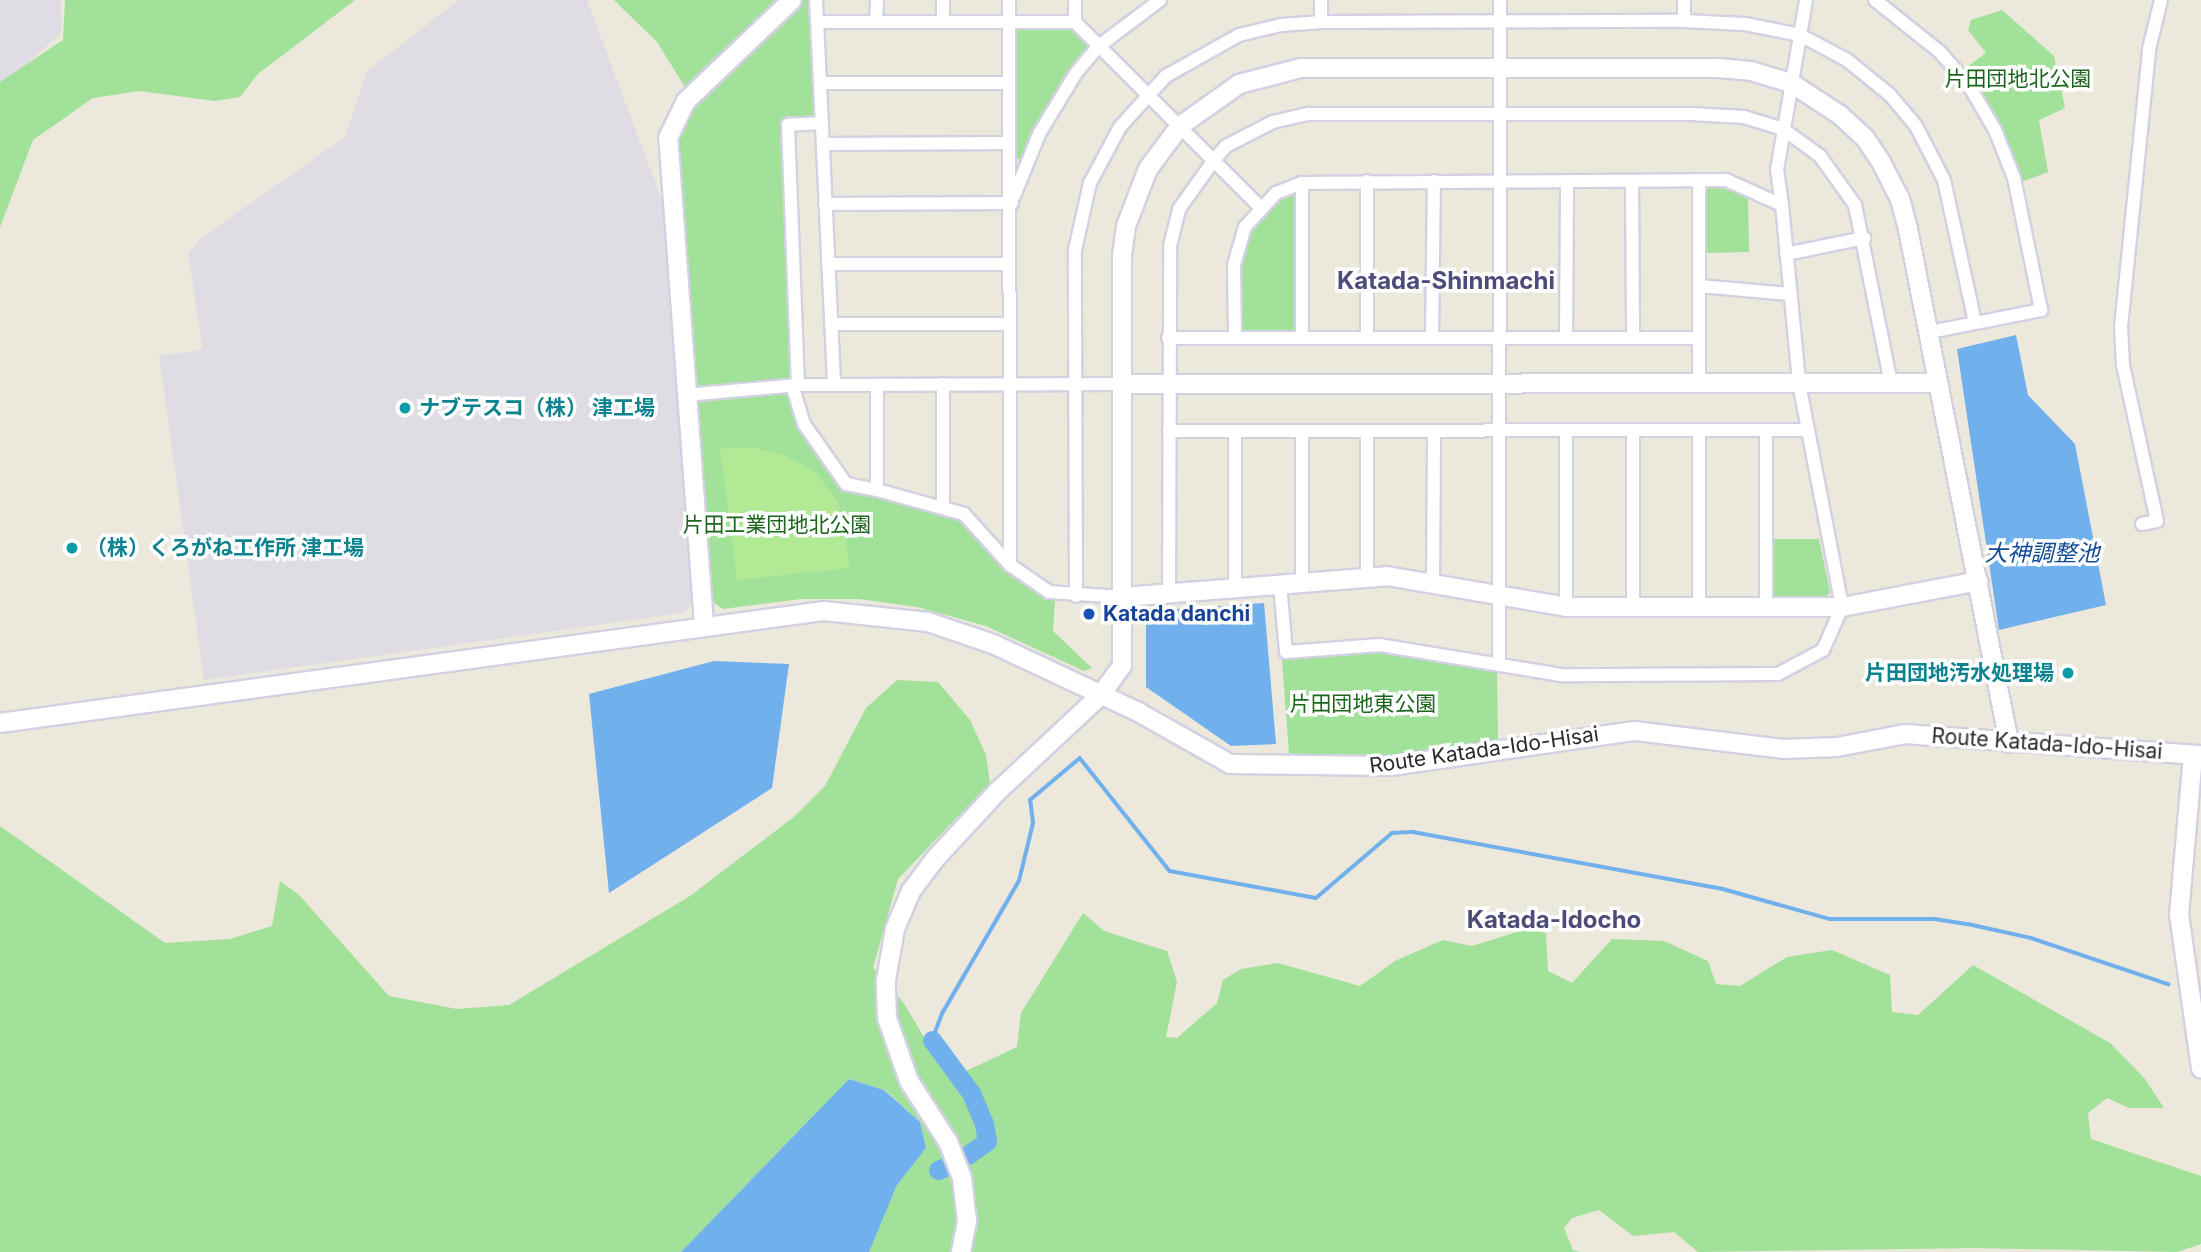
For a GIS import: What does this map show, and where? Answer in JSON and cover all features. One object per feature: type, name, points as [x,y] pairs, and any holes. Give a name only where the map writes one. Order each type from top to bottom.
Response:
[{"type":"street","points":[[704,624],[668,138],[686,101],[792,0]]},
{"type":"street","points":[[816,0],[834,385]]},
{"type":"street","points":[[877,0],[877,21]]},
{"type":"street","points":[[943,0],[943,21]]},
{"type":"street","points":[[1009,0],[1009,143],[1012,203],[1008,264],[1010,565]]},
{"type":"street","points":[[1075,0],[1075,22]]},
{"type":"street","points":[[1012,203],[1052,111],[1100,46],[1142,6],[1160,0]]},
{"type":"street","points":[[1321,0],[1321,22]]},
{"type":"street","points":[[1499,665],[1500,0]]},
{"type":"street","points":[[1684,0],[1684,21]]},
{"type":"street","points":[[1280,585],[1286,652],[1380,645],[1561,676],[1778,674],[1823,650],[1842,607],[1799,383],[1777,170],[1806,0]]},
{"type":"street","points":[[1875,0],[1921,33],[1958,72],[1983,106],[2010,164],[2041,310],[1930,332]]},
{"type":"street","points":[[2142,524],[2157,521],[2123,365],[2121,327],[2149,49],[2161,0]]},
{"type":"street","points":[[1076,596],[1075,250],[1080,216],[1106,149],[1147,94],[1192,59],[1239,35],[1281,25],[1321,22],[1684,21],[1745,24],[1800,35],[1862,70],[1916,126],[1936,158],[1950,200],[1975,322]]},
{"type":"street","points":[[817,22],[1075,22],[1260,207]]},
{"type":"street","points":[[961,1252],[967,1221],[962,1178],[948,1142],[909,1081],[887,1018],[886,981],[895,929],[911,891],[934,860],[998,791],[1100,696],[1122,666],[1122,384],[1126,226],[1148,169],[1180,126],[1239,84],[1286,71],[1718,68],[1751,71],[1791,83],[1840,115],[1865,138],[1900,199],[1930,332],[1937,383],[1979,581],[2008,743]]},
{"type":"street","points":[[820,83],[1009,83]]},
{"type":"street","points":[[1169,594],[1170,246],[1179,209],[1214,160],[1251,132],[1309,114],[1719,114],[1783,129],[1820,156],[1844,185],[1864,238],[1891,383]]},
{"type":"street","points":[[822,123],[788,125],[795,385],[804,424],[846,484],[943,506],[977,523],[1010,565],[1049,592],[1076,596],[1123,597],[1367,577],[1433,584],[1566,607],[1842,607],[1979,581]]},
{"type":"street","points":[[823,144],[1009,143]]},
{"type":"street","points":[[1234,338],[1236,250],[1245,227],[1260,207],[1276,193],[1301,183],[1699,180],[1738,183],[1782,205]]},
{"type":"street","points":[[1699,180],[1699,383]]},
{"type":"street","points":[[1367,181],[1367,338]]},
{"type":"street","points":[[1432,338],[1434,181]]},
{"type":"street","points":[[1566,338],[1567,181]]},
{"type":"street","points":[[1632,181],[1633,338]]},
{"type":"street","points":[[1301,183],[1302,337]]},
{"type":"street","points":[[825,204],[1012,203]]},
{"type":"street","points":[[1786,254],[1864,238]]},
{"type":"street","points":[[828,264],[1008,264]]},
{"type":"street","points":[[1699,286],[1790,294]]},
{"type":"street","points":[[831,324],[1009,324]]},
{"type":"street","points":[[1168,338],[1699,338]]},
{"type":"street","points":[[686,396],[795,385],[1937,383]]},
{"type":"street","points":[[943,384],[943,506]]},
{"type":"street","points":[[877,385],[877,490]]},
{"type":"street","points":[[1766,430],[1766,607]]},
{"type":"street","points":[[1169,431],[1808,430]]},
{"type":"street","points":[[1235,431],[1235,588]]},
{"type":"street","points":[[1302,431],[1302,583]]},
{"type":"street","points":[[1367,431],[1367,577]]},
{"type":"street","points":[[1433,584],[1434,431]]},
{"type":"street","points":[[1566,431],[1566,607]]},
{"type":"street","points":[[1633,431],[1633,607]]},
{"type":"street","points":[[1699,431],[1699,607]]},
{"type":"street","name":"Route Katada-Ido-Hisai","points":[[0,723],[704,624],[824,611],[897,617],[993,644],[1140,713],[1217,759],[1264,766],[1391,766],[1635,731],[1783,750],[1837,747],[1905,734],[2197,755]]},
{"type":"street","points":[[2197,755],[2179,914],[2201,1068]]},
{"type":"shaded area","points":[[0,0],[61,0],[61,33],[0,88]]},
{"type":"shaded area","points":[[459,0],[587,0],[666,211],[695,600],[683,613],[204,680],[159,355],[198,351],[202,346],[188,253],[201,238],[345,137],[367,71]]},
{"type":"green space","points":[[65,0],[355,0],[258,74],[240,97],[215,101],[139,91],[93,98],[33,140],[0,227],[0,82],[63,40]]},
{"type":"green space","name":"片田工業団地北公園","points":[[614,0],[812,0],[817,113],[811,119],[785,120],[795,374],[791,396],[843,487],[967,523],[1020,582],[1055,600],[1053,631],[1092,668],[1084,671],[986,626],[917,607],[859,599],[801,599],[723,609],[707,598],[677,188],[677,134],[695,103],[657,42]]},
{"type":"green space","name":"片田団地北公園","points":[[2002,10],[2054,56],[2065,108],[2039,120],[2048,172],[2021,182],[2001,129],[1963,70],[1986,53],[1968,30],[1971,20]]},
{"type":"green space","points":[[1020,27],[1072,28],[1089,43],[1088,52],[1055,94],[1020,159],[1015,159],[1014,34]]},
{"type":"green space","points":[[1710,186],[1748,194],[1749,252],[1705,253],[1705,191]]},
{"type":"green space","points":[[1288,194],[1297,196],[1296,326],[1292,333],[1246,333],[1240,328],[1242,250],[1250,230]]},
{"type":"green space","points":[[720,448],[755,448],[786,456],[816,472],[839,505],[850,568],[737,580]]},
{"type":"green space","points":[[1770,539],[1819,539],[1830,592],[1825,599],[1774,601],[1770,596]]},
{"type":"green space","name":"片田団地東公園","points":[[1380,651],[1497,670],[1498,740],[1387,756],[1289,754],[1282,659]]},
{"type":"green space","points":[[897,680],[938,682],[970,720],[986,755],[990,783],[898,879],[873,968],[903,1002],[949,1079],[1017,1047],[1021,1013],[1083,913],[1104,931],[1167,951],[1177,982],[1166,1037],[1177,1038],[1217,1003],[1223,980],[1241,969],[1278,963],[1360,986],[1395,961],[1443,940],[1472,946],[1527,929],[1546,933],[1548,971],[1572,983],[1612,939],[1664,941],[1708,961],[1716,984],[1740,986],[1787,957],[1832,950],[1890,975],[1892,1012],[1918,1015],[1973,965],[2110,1043],[2145,1079],[2164,1108],[2129,1108],[2107,1098],[2088,1113],[2091,1139],[2201,1176],[2201,1244],[2177,1252],[1976,1248],[1698,1252],[1674,1232],[1633,1236],[1599,1210],[1572,1218],[1564,1228],[1573,1250],[1580,1252],[869,1252],[897,1185],[926,1148],[920,1122],[885,1090],[849,1079],[681,1252],[0,1252],[0,826],[165,943],[230,939],[272,926],[280,881],[299,895],[389,996],[457,1009],[509,1005],[690,896],[795,816],[825,786],[866,708]]},
{"type":"water","name":"大神調整池","points":[[2016,335],[2028,395],[2075,444],[2106,605],[1999,630],[1957,349]]},
{"type":"water","points":[[1264,603],[1276,744],[1231,746],[1146,687],[1146,611]]},
{"type":"water","points":[[714,661],[789,664],[772,788],[609,893],[589,694]]},
{"type":"water","points":[[849,1079],[884,1090],[920,1122],[926,1148],[897,1185],[869,1252],[681,1252]]},
{"type":"waterway","points":[[932,1040],[943,1012],[1019,881],[1033,823],[1030,800],[1080,758],[1170,871],[1316,898],[1392,833],[1413,832],[1723,889],[1830,919],[1935,919],[1968,924],[2031,938],[2168,984]]},
{"type":"waterway","points":[[932,1040],[971,1093],[984,1124],[987,1141],[968,1155]]},
{"type":"waterway","points":[[938,1170],[949,1165]]},
{"type":"place","name":"ナブテスコ（株） 津工場","points":[[405,408]]},
{"type":"place","name":"（株）くろがね工作所 津工場","points":[[72,548]]},
{"type":"place","name":"Katada danchi","points":[[1089,614]]},
{"type":"place","name":"片田団地汚水処理場","points":[[2068,673]]},
{"type":"district","name":"Katada-Shinmachi","points":[[1446,281]]},
{"type":"district","name":"Katada-Idocho","points":[[1554,920]]}]
